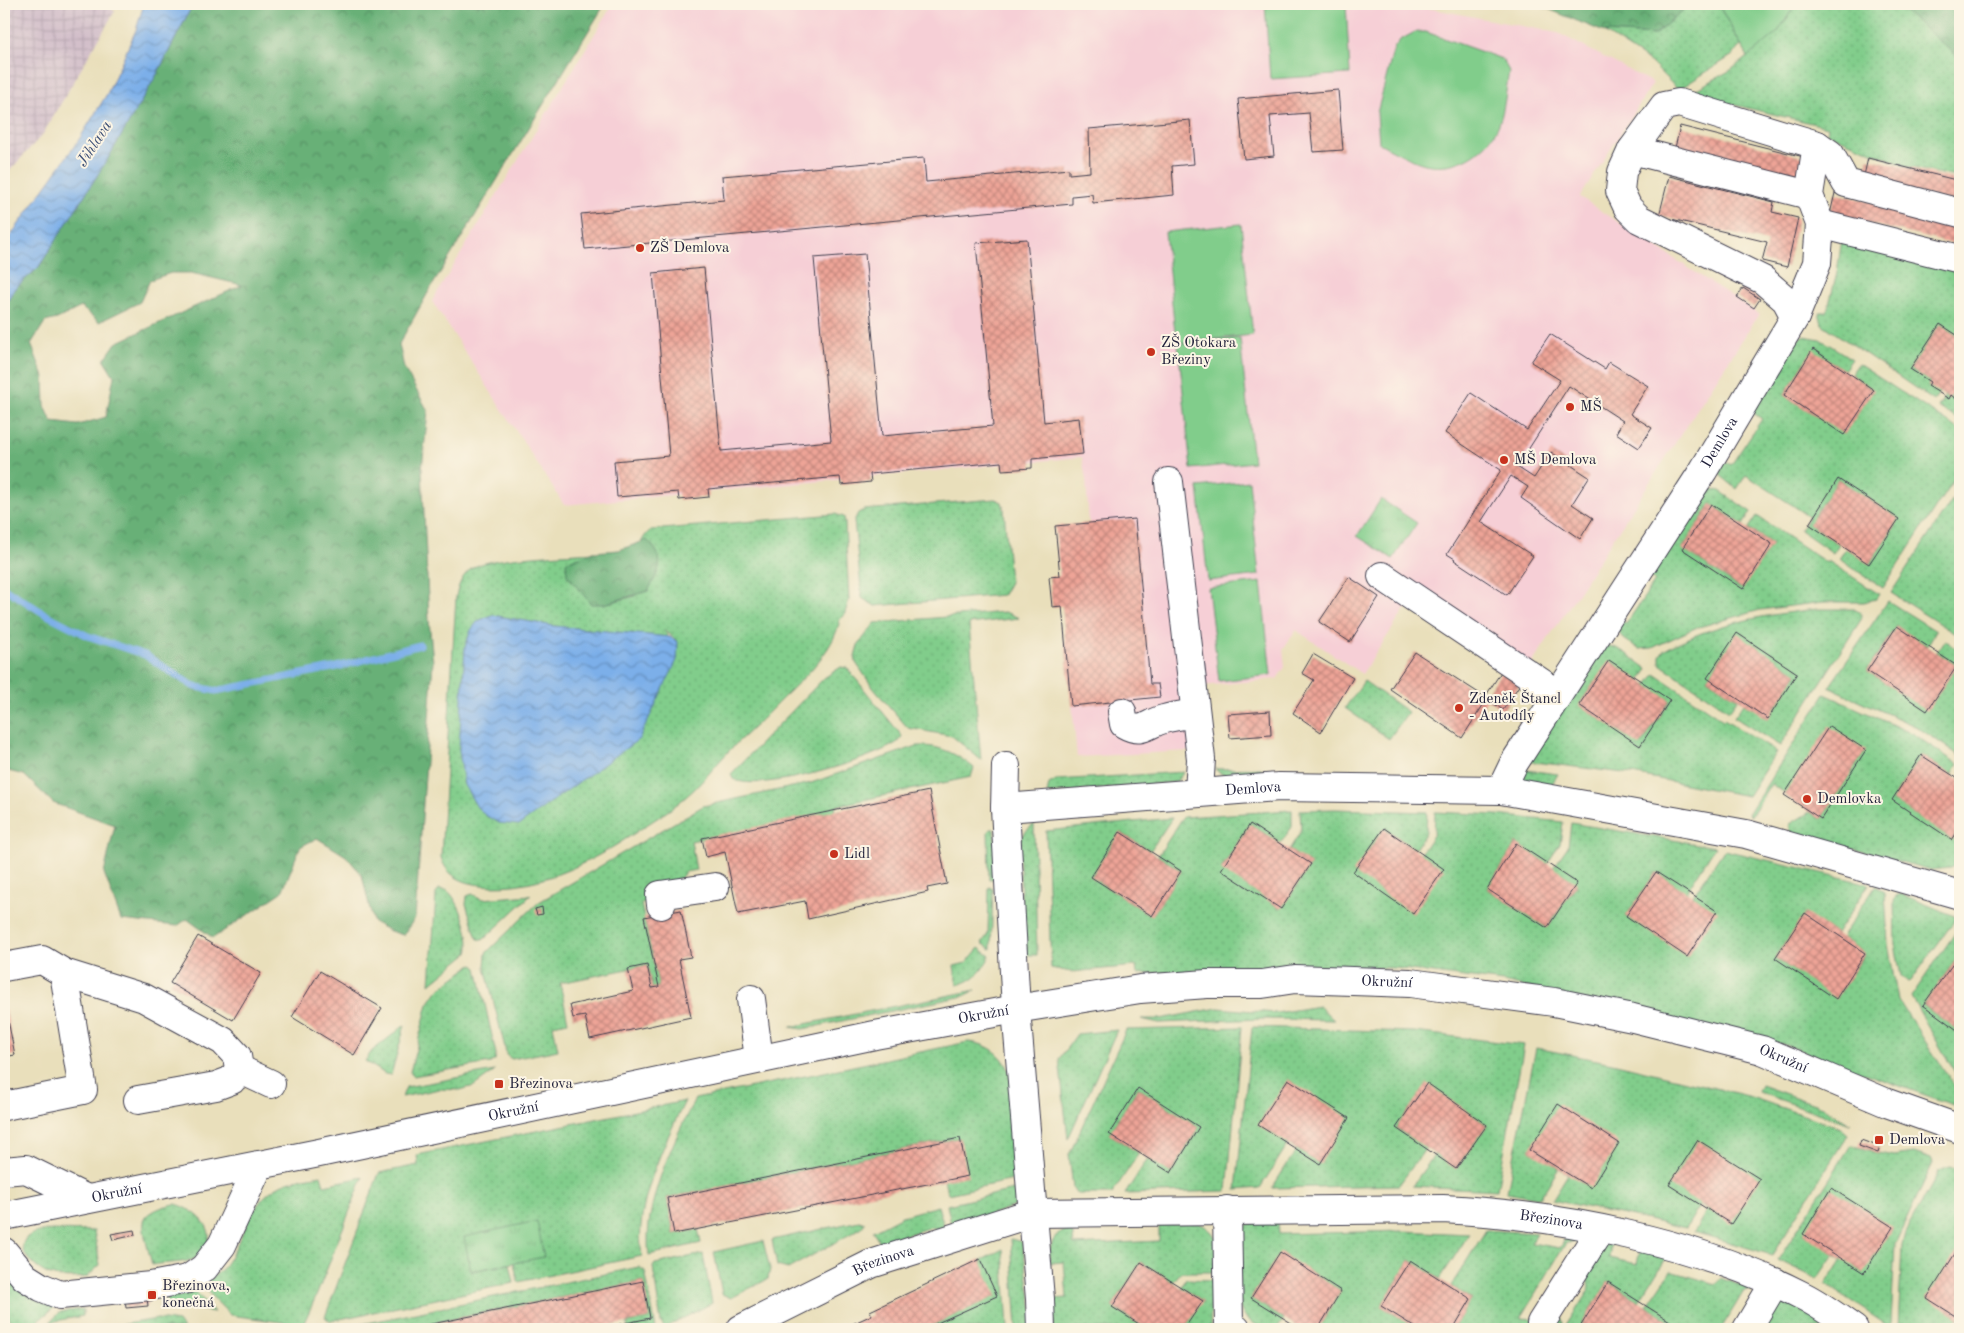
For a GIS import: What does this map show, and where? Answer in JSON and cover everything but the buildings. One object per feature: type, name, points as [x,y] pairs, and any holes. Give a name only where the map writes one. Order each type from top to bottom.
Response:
[{"type":"street","points":[[1795,317],[1786,300],[1763,280],[1639,218],[1628,208],[1620,191],[1622,172],[1632,150],[1664,106],[1679,103],[1818,145],[1830,154],[1846,183],[1960,213]]},
{"type":"street","points":[[1818,145],[1809,195],[1820,224],[1960,260]]},
{"type":"street","points":[[1632,150],[1809,195]]},
{"type":"street","name":"Demlova","points":[[1501,790],[1514,763],[1600,633],[1697,479],[1795,317],[1817,263],[1820,224]]},
{"type":"street","points":[[1169,482],[1200,759],[1199,792]]},
{"type":"street","points":[[1382,576],[1558,694]]},
{"type":"street","points":[[1122,712],[1124,724],[1130,728],[1145,729],[1162,719],[1195,714]]},
{"type":"street","points":[[1006,766],[1005,808],[1016,1008],[1041,1329]]},
{"type":"street","name":"Demlova","points":[[1005,808],[1279,787],[1501,790],[1746,834],[1958,890]]},
{"type":"street","points":[[661,905],[660,895],[715,887]]},
{"type":"street","points":[[4,967],[53,967],[153,1002],[223,1041],[237,1056],[239,1069],[232,1080],[216,1086],[138,1100]]},
{"type":"street","points":[[4,1106],[83,1090],[53,967]]},
{"type":"street","name":"Okružní","points":[[4,1216],[319,1153],[759,1059],[1016,1008],[1140,989],[1207,984],[1262,984],[1295,979],[1410,983],[1499,994],[1633,1018],[1762,1050],[1887,1104],[1960,1129]]},
{"type":"street","points":[[751,999],[759,1059]]},
{"type":"street","points":[[239,1069],[271,1084]]},
{"type":"street","points":[[4,1252],[25,1277],[41,1287],[60,1295],[151,1286],[188,1279],[204,1268],[222,1245],[258,1165]]},
{"type":"street","points":[[4,1172],[26,1169],[88,1199]]},
{"type":"street","name":"Březinova","points":[[741,1329],[871,1264],[1032,1213],[1443,1209],[1490,1211],[1600,1230],[1677,1247],[1722,1261],[1775,1282],[1805,1297],[1854,1329]]},
{"type":"street","points":[[1227,1210],[1231,1328]]},
{"type":"street","points":[[1541,1323],[1600,1230]]},
{"type":"street","points":[[1747,1329],[1775,1282]]},
{"type":"shaded area","points":[[4,4],[101,4],[115,11],[43,134],[4,177]]},
{"type":"shaded area","name":"ZŠ Otokara Březiny","points":[[613,4],[1407,4],[1558,33],[1653,83],[1580,197],[1759,314],[1522,679],[1408,605],[1362,674],[1296,630],[1283,649],[1285,667],[1277,679],[1202,686],[1208,750],[1077,757],[1055,528],[1089,525],[1086,480],[1082,457],[564,505],[432,301]]},
{"type":"green space","points":[[193,4],[605,4],[429,291],[399,344],[404,368],[428,411],[422,469],[429,620],[433,662],[415,918],[403,935],[373,922],[362,875],[346,856],[317,838],[300,847],[282,892],[213,938],[187,919],[177,926],[121,920],[104,873],[115,825],[53,803],[24,775],[4,770],[4,307],[15,288],[38,268],[107,160],[157,74]],"holes":[[[171,273],[191,273],[242,285],[116,343],[104,360],[114,376],[106,417],[78,425],[52,422],[45,406],[44,377],[31,344],[45,322],[57,319],[81,307],[99,322],[140,302],[150,280]]]},
{"type":"green space","points":[[1265,4],[1346,4],[1350,74],[1270,79]]},
{"type":"green space","points":[[1536,4],[1689,4],[1655,35],[1604,32]]},
{"type":"green space","points":[[1689,4],[1718,4],[1741,45],[1733,55],[1678,90],[1650,62],[1604,32],[1655,35]]},
{"type":"green space","points":[[1718,4],[1796,4],[1777,33],[1748,57]]},
{"type":"green space","points":[[1796,4],[1896,4],[1960,57],[1960,178],[1908,167],[1827,133],[1828,127],[1688,94],[1731,70],[1777,33]]},
{"type":"green space","points":[[1896,4],[1960,4],[1960,57],[1958,57]]},
{"type":"green space","points":[[1415,32],[1426,32],[1502,59],[1509,71],[1503,111],[1494,134],[1479,151],[1459,162],[1448,165],[1425,164],[1379,143],[1377,113],[1394,48],[1400,40]]},
{"type":"green space","points":[[1241,224],[1253,335],[1176,343],[1165,232]]},
{"type":"green space","points":[[1842,238],[1960,267],[1960,337],[1940,324],[1910,369],[1930,382],[1928,386],[1940,392],[1934,401],[1822,324],[1819,312],[1827,312],[1837,273]]},
{"type":"green space","points":[[1804,336],[1820,339],[1852,359],[1844,370],[1813,350],[1784,395],[1844,434],[1873,390],[1851,374],[1858,364],[1960,430],[1960,470],[1883,588],[1839,559],[1846,548],[1870,564],[1899,519],[1838,479],[1809,524],[1839,544],[1833,553],[1800,530],[1809,516],[1746,475],[1737,489],[1720,475],[1721,459],[1731,465],[1762,419],[1749,410],[1797,339]]},
{"type":"green space","points":[[1240,338],[1253,462],[1191,469],[1178,344]]},
{"type":"green space","points":[[1951,395],[1960,402],[1958,406],[1960,407],[1960,421],[1938,407],[1945,396],[1949,398]]},
{"type":"green space","points":[[1249,481],[1259,575],[1208,581],[1198,487]]},
{"type":"green space","points":[[1707,488],[1720,491],[1751,512],[1743,525],[1711,504],[1682,549],[1742,589],[1772,544],[1749,528],[1757,516],[1827,563],[1828,561],[1879,594],[1876,599],[1864,602],[1823,602],[1760,610],[1695,628],[1652,648],[1639,649],[1624,639],[1617,630],[1613,615],[1626,624],[1655,581],[1642,571]]},
{"type":"green space","points":[[1960,488],[1960,637],[1891,593]]},
{"type":"green space","points":[[995,499],[1002,502],[1004,509],[1010,582],[1003,595],[875,606],[862,598],[854,521],[858,513],[864,510]]},
{"type":"green space","points":[[1381,499],[1417,523],[1393,559],[1357,536]]},
{"type":"green space","points":[[835,514],[844,517],[849,600],[844,616],[840,619],[830,644],[803,678],[732,747],[693,790],[669,810],[611,848],[569,870],[526,883],[503,886],[481,885],[456,877],[443,864],[441,857],[456,596],[462,579],[474,567],[498,560],[594,552],[566,562],[604,604],[635,596],[638,551],[645,536],[651,530]],"holes":[[[492,615],[554,626],[668,637],[664,629],[678,642],[478,621]]]},
{"type":"green space","points":[[647,540],[657,553],[660,564],[648,591],[604,604],[591,604],[567,575],[566,562],[594,552],[619,550]]},
{"type":"green space","points":[[1261,582],[1271,675],[1219,681],[1208,588]]},
{"type":"green space","points":[[1888,601],[1936,631],[1927,646],[1896,626],[1867,671],[1927,710],[1957,666],[1937,652],[1945,640],[1960,651],[1960,756],[1917,727],[1829,687]]},
{"type":"green space","points":[[1817,609],[1856,609],[1860,612],[1862,618],[1780,746],[1734,717],[1744,703],[1768,718],[1797,673],[1737,634],[1707,678],[1738,699],[1729,711],[1660,664],[1660,656],[1663,651],[1718,627],[1777,614]]},
{"type":"green space","points":[[1005,612],[1019,618],[969,624],[981,760],[952,736],[908,728],[874,689],[856,663],[855,656],[858,645],[875,623]]},
{"type":"green space","points":[[1600,645],[1607,645],[1619,650],[1648,669],[1640,681],[1609,661],[1579,705],[1641,745],[1670,701],[1647,685],[1655,674],[1723,720],[1776,752],[1748,796],[1632,774],[1519,760]]},
{"type":"green space","points":[[841,667],[847,668],[902,736],[899,741],[867,757],[791,778],[767,782],[747,782],[733,779],[731,774],[824,678]]},
{"type":"green space","points":[[1364,681],[1408,712],[1389,739],[1345,708]]},
{"type":"green space","points":[[1825,694],[1913,734],[1958,764],[1952,775],[1921,755],[1892,800],[1952,839],[1960,828],[1960,862],[1950,868],[1931,870],[1790,832],[1790,824],[1810,812],[1821,819],[1866,750],[1785,793],[1771,784],[1751,816],[1748,814]]},
{"type":"green space","points":[[917,746],[933,747],[955,755],[974,768],[971,777],[835,806],[836,811],[691,841],[696,870],[685,872],[666,893],[641,904],[659,987],[652,988],[647,965],[560,983],[568,1022],[553,1025],[558,1050],[512,1059],[507,1056],[485,967],[486,953],[539,902],[703,806],[811,783]]},
{"type":"green space","points":[[1262,768],[1254,778],[1247,780],[1227,777],[1215,769]]},
{"type":"green space","points":[[1518,769],[1558,774],[1549,789],[1527,781]]},
{"type":"green space","points":[[1184,772],[1176,782],[1047,794],[1049,784],[1056,780]]},
{"type":"green space","points":[[1335,809],[1427,812],[1426,832],[1415,849],[1384,828],[1354,872],[1421,853],[1434,834],[1435,812],[1497,815],[1563,822],[1560,844],[1547,864],[1516,843],[1487,889],[1547,928],[1577,884],[1553,868],[1568,846],[1571,823],[1715,847],[1686,892],[1656,872],[1626,916],[1687,956],[1693,896],[1724,850],[1869,884],[1836,934],[1805,914],[1775,958],[1836,998],[1865,954],[1842,937],[1875,886],[1885,892],[1888,944],[1898,1000],[1956,1088],[1959,1098],[1956,1106],[1785,1045],[1503,982],[1396,968],[1278,966],[1137,974],[1136,966],[1071,972],[1051,968],[1046,831],[1172,818],[1150,851],[1120,832],[1091,877],[1152,916],[1181,871],[1158,856],[1183,817],[1292,810],[1292,827],[1280,844],[1250,824],[1221,869],[1281,909],[1311,864],[1289,850],[1301,831],[1300,810]]},
{"type":"green space","points":[[1034,824],[1037,955],[1028,955],[1023,941],[1019,845],[1023,834]]},
{"type":"green space","points":[[994,829],[999,879],[989,879],[988,831]]},
{"type":"green space","points":[[989,887],[993,889],[991,949],[982,943],[988,934]]},
{"type":"green space","points":[[439,889],[446,890],[456,901],[467,929],[469,947],[468,953],[430,984],[436,894]]},
{"type":"green space","points":[[472,894],[482,899],[531,895],[483,940],[478,939],[476,935],[466,904],[467,896]]},
{"type":"green space","points":[[1901,894],[1957,917],[1911,981],[1908,982],[1901,976],[1895,944],[1894,901],[1896,896]]},
{"type":"green space","points":[[1960,926],[1960,965],[1955,961],[1923,1005],[1960,1032],[1960,1081],[1911,997]]},
{"type":"green space","points":[[979,948],[990,956],[981,971],[969,981],[957,985],[954,966],[966,963]]},
{"type":"green space","points":[[472,964],[477,968],[496,1054],[495,1060],[490,1063],[413,1076],[410,1072],[428,1004],[437,991]]},
{"type":"green space","points":[[976,990],[964,996],[803,1029],[790,1027]]},
{"type":"green space","points":[[1319,1006],[1334,1020],[1264,1019],[1159,1023],[1141,1019],[1160,1019],[1218,1008],[1276,1013]]},
{"type":"green space","points":[[405,1025],[391,1075],[385,1074],[365,1061],[372,1051]]},
{"type":"green space","points":[[1242,1027],[1227,1191],[1125,1194],[1148,1158],[1171,1173],[1199,1127],[1138,1088],[1109,1134],[1139,1153],[1112,1194],[1077,1194],[1073,1188],[1069,1155],[1126,1030]]},
{"type":"green space","points":[[1252,1027],[1414,1032],[1524,1045],[1497,1190],[1412,1186],[1435,1154],[1456,1169],[1487,1125],[1427,1084],[1396,1128],[1426,1148],[1399,1185],[1272,1188],[1297,1149],[1288,1144],[1260,1188],[1236,1190]]},
{"type":"green space","points":[[1117,1030],[1068,1139],[1059,1059],[1077,1034]]},
{"type":"green space","points":[[968,1042],[990,1048],[1006,1064],[1012,1085],[1022,1178],[948,1194],[944,1180],[959,1138],[667,1198],[674,1234],[698,1229],[701,1243],[649,1255],[650,1216],[655,1195],[669,1154],[695,1099]]},
{"type":"green space","points":[[1536,1048],[1612,1063],[1748,1096],[1841,1128],[1848,1134],[1772,1255],[1694,1232],[1707,1210],[1700,1205],[1686,1228],[1552,1200],[1568,1174],[1559,1168],[1540,1198],[1507,1192]]},
{"type":"green space","points":[[495,1071],[474,1086],[460,1090],[439,1089],[402,1097],[406,1087]]},
{"type":"green space","points":[[1761,1085],[1823,1107],[1850,1124],[1758,1092]]},
{"type":"green space","points":[[685,1101],[668,1136],[646,1197],[640,1237],[642,1256],[518,1282],[514,1263],[544,1256],[471,1271],[510,1264],[514,1283],[330,1321],[325,1317],[379,1173],[418,1165],[417,1155]]},
{"type":"green space","points":[[1851,1145],[1894,1156],[1914,1153],[1931,1159],[1933,1163],[1895,1244],[1891,1323],[1888,1326],[1826,1284],[1842,1259],[1834,1254],[1817,1279],[1778,1260]]},
{"type":"green space","points":[[1950,1167],[1960,1171],[1960,1319],[1957,1318],[1950,1329],[1898,1329],[1902,1245],[1905,1233],[1939,1171]]},
{"type":"green space","points":[[321,1175],[324,1185],[363,1177],[303,1325],[230,1315],[200,1284],[215,1276],[222,1269],[252,1214],[267,1194],[287,1182]]},
{"type":"green space","points":[[1022,1188],[1019,1201],[1015,1206],[952,1228],[947,1205]]},
{"type":"green space","points":[[176,1204],[191,1211],[204,1222],[209,1236],[207,1243],[194,1259],[152,1265],[145,1237],[144,1222],[153,1212],[162,1207]]},
{"type":"green space","points":[[938,1206],[945,1230],[937,1233],[934,1226],[897,1238],[898,1245],[884,1250],[873,1231],[902,1216]]},
{"type":"green space","points":[[1278,1220],[1279,1234],[1403,1231],[1469,1234],[1440,1279],[1410,1260],[1381,1306],[1418,1329],[1318,1329],[1341,1291],[1280,1253],[1251,1298],[1284,1319],[1277,1329],[1272,1329],[1256,1325],[1243,1315],[1238,1292],[1244,1229],[1248,1224]]},
{"type":"green space","points":[[537,1221],[544,1257],[471,1271],[464,1237]]},
{"type":"green space","points":[[859,1221],[865,1223],[861,1228],[788,1269],[777,1266],[772,1240]]},
{"type":"green space","points":[[1199,1223],[1212,1232],[1215,1237],[1219,1249],[1220,1272],[1181,1272],[1173,1282],[1141,1262],[1112,1307],[1147,1329],[1054,1329],[1053,1299],[1067,1298],[1064,1262],[1050,1263],[1051,1246],[1060,1233],[1072,1229],[1074,1245],[1159,1241],[1159,1225]]},
{"type":"green space","points":[[52,1230],[94,1231],[100,1265],[87,1277],[72,1278],[53,1276],[36,1267],[26,1256],[23,1244],[32,1234]]},
{"type":"green space","points":[[1486,1230],[1537,1233],[1531,1243],[1560,1248],[1568,1234],[1574,1237],[1577,1242],[1566,1243],[1521,1318],[1536,1319],[1530,1329],[1453,1329],[1471,1299],[1451,1286]]},
{"type":"green space","points":[[1011,1239],[1022,1242],[1036,1329],[1017,1329]]},
{"type":"green space","points":[[763,1241],[770,1269],[768,1279],[731,1298],[722,1294],[714,1252]]},
{"type":"green space","points":[[1611,1243],[1609,1258],[1637,1264],[1640,1250],[1667,1257],[1639,1301],[1608,1282],[1580,1327],[1583,1329],[1564,1329],[1590,1288],[1586,1265],[1604,1245]]},
{"type":"green space","points":[[1003,1249],[1008,1329],[924,1329],[996,1296],[980,1261]]},
{"type":"green space","points":[[703,1254],[712,1303],[665,1328],[661,1323],[653,1267],[655,1264]]},
{"type":"green space","points":[[639,1267],[645,1271],[656,1329],[628,1329],[627,1323],[650,1318],[643,1281],[402,1329],[338,1329]]},
{"type":"green space","points":[[1671,1271],[1716,1284],[1720,1278],[1747,1288],[1750,1282],[1757,1289],[1744,1291],[1721,1329],[1665,1329],[1670,1321],[1647,1306]]},
{"type":"green space","points":[[4,1278],[38,1301],[56,1306],[33,1325],[11,1328],[4,1294]]},
{"type":"green space","points":[[1186,1279],[1212,1280],[1210,1329],[1184,1329],[1202,1301],[1182,1287]]},
{"type":"green space","points":[[196,1292],[214,1312],[168,1305],[167,1297]]},
{"type":"green space","points":[[1781,1296],[1831,1329],[1754,1329]]},
{"type":"green space","points":[[1559,1307],[1564,1329],[1545,1329]]},
{"type":"green space","points":[[83,1309],[83,1316],[50,1322],[60,1312]]},
{"type":"green space","points":[[158,1319],[178,1322],[183,1329],[92,1329]]},
{"type":"water","name":"Jihlava","points":[[144,4],[193,4],[157,74],[107,160],[38,268],[15,288],[4,307],[4,245],[80,138],[107,94],[136,30]]},
{"type":"water","points":[[492,615],[554,626],[670,637],[678,642],[677,660],[639,739],[519,825],[499,823],[485,815],[477,807],[464,785],[459,750],[465,647],[471,630],[478,621]]},
{"type":"waterway","points":[[4,588],[45,614],[88,636],[145,655],[193,686],[216,691],[337,667],[420,645]]},
{"type":"place","name":"ZŠ Demlova","points":[[640,248]]},
{"type":"place","name":"ZŠ Otokara Březiny","points":[[1151,352]]},
{"type":"place","name":"MŠ","points":[[1570,407]]},
{"type":"place","name":"MŠ Demlova","points":[[1504,460]]},
{"type":"place","name":"Zdeněk Štancl - Autodíly","points":[[1459,708]]},
{"type":"place","name":"Demlovka","points":[[1807,799]]},
{"type":"place","name":"Lidl","points":[[834,854]]},
{"type":"place","name":"Březinova","points":[[499,1084]]},
{"type":"place","name":"Demlova","points":[[1879,1140]]},
{"type":"place","name":"Březinova, konečná","points":[[152,1295]]}]
